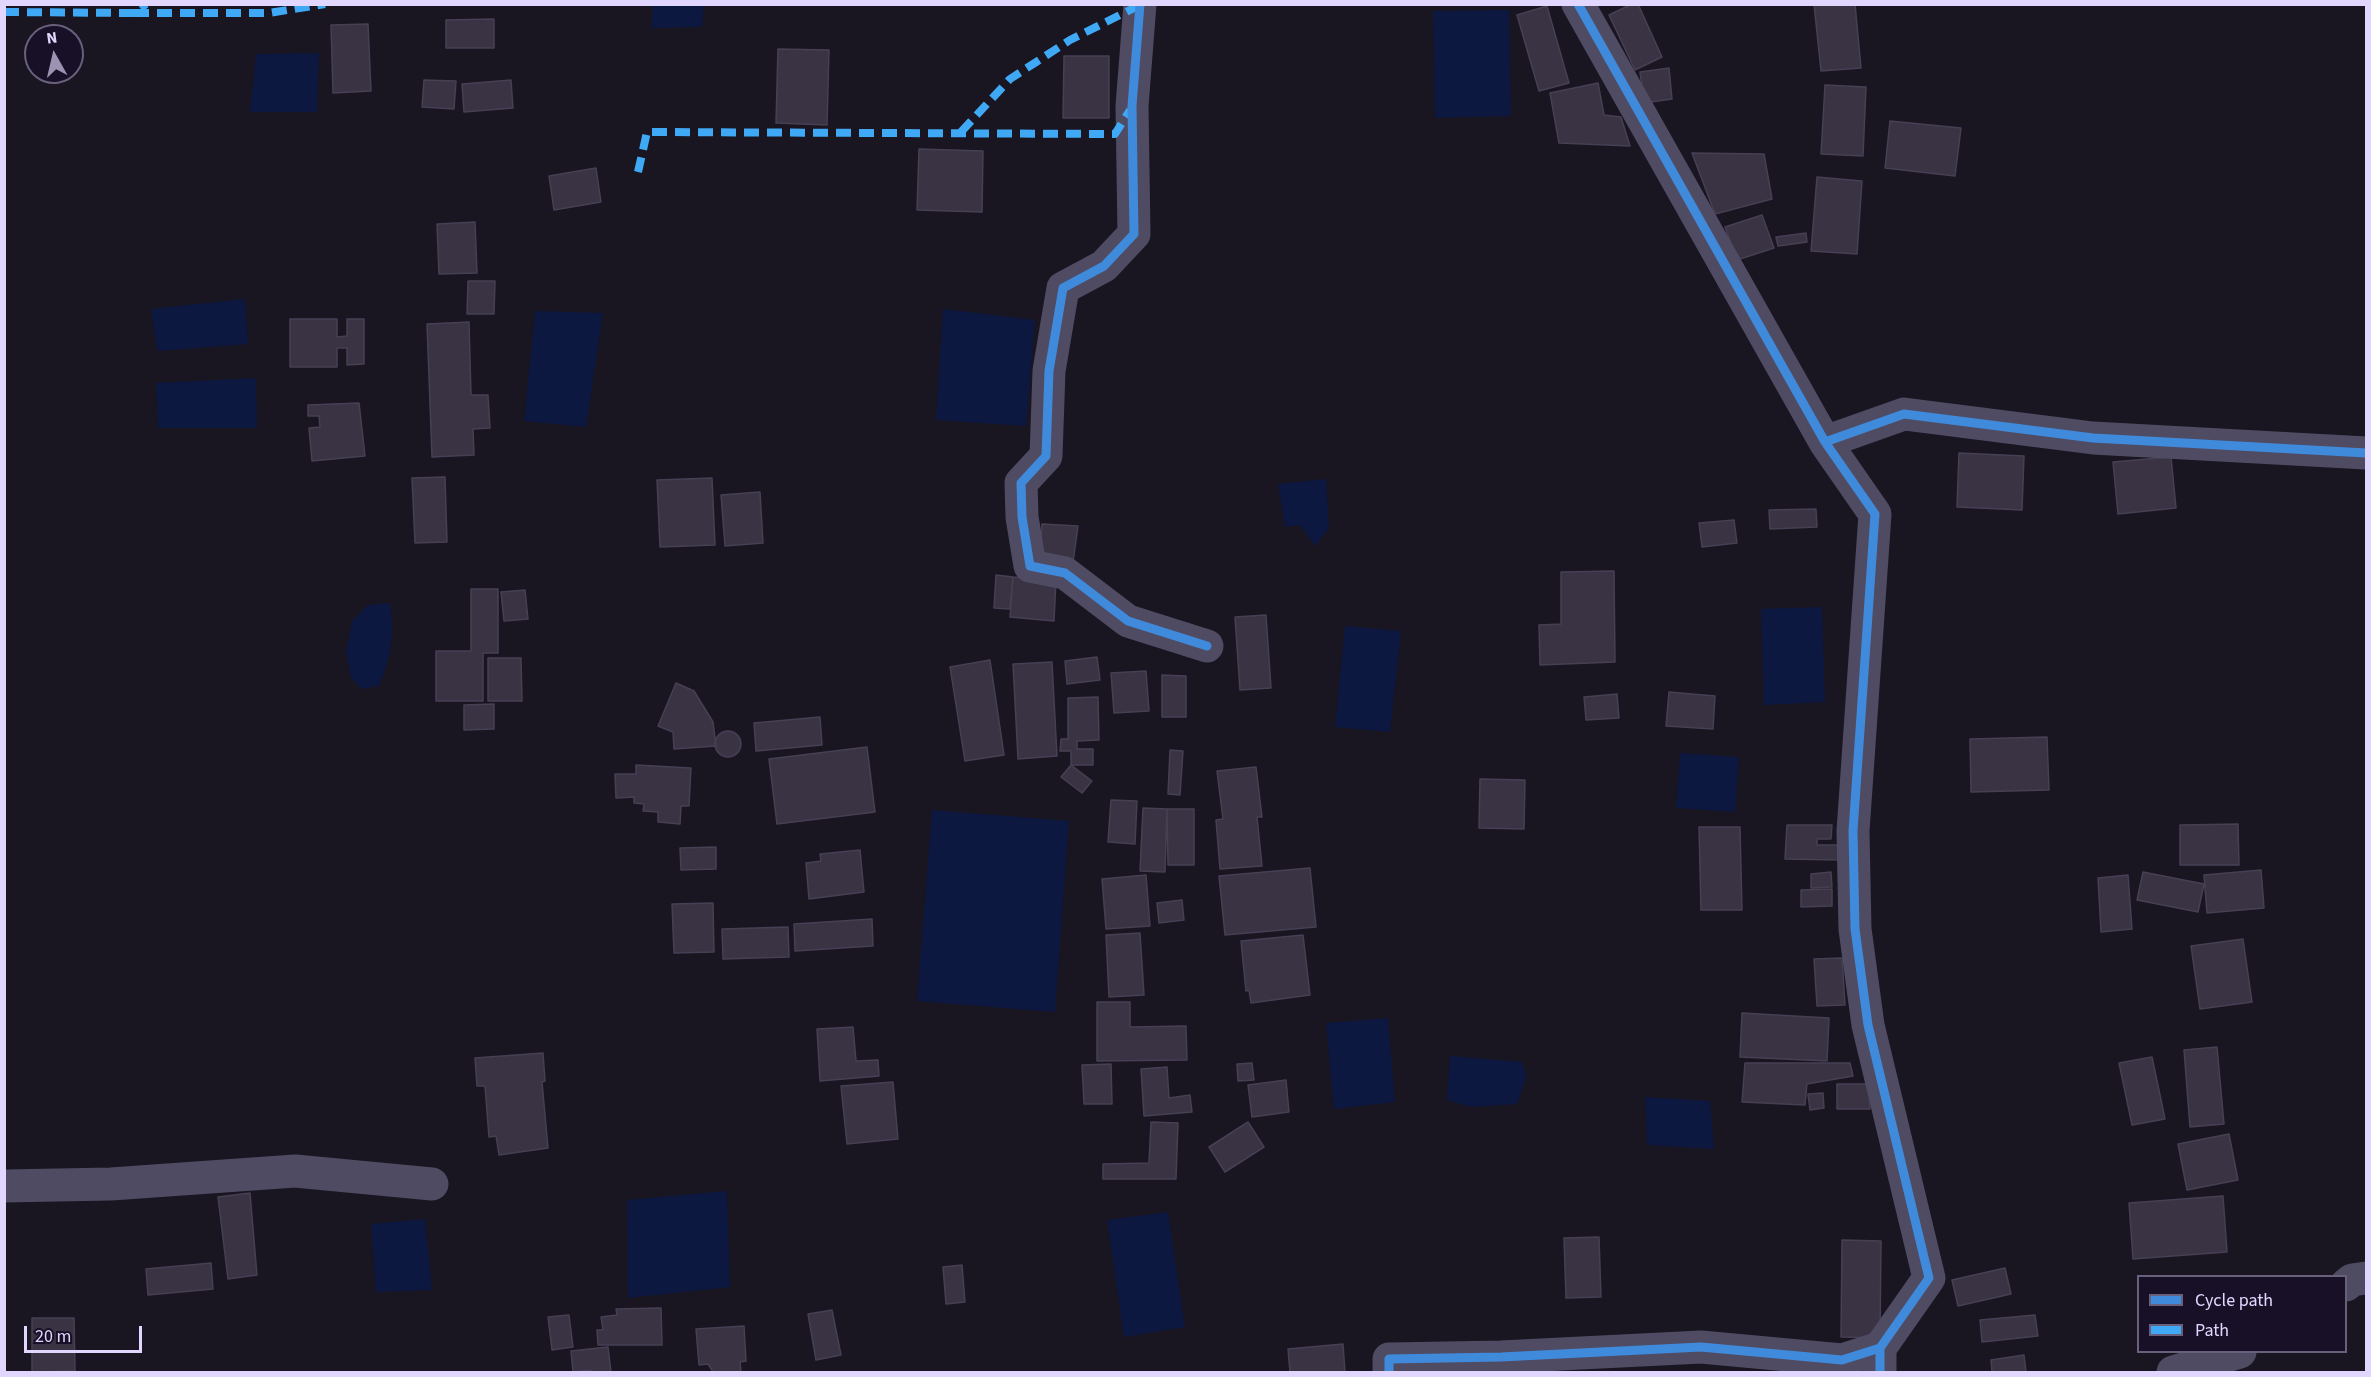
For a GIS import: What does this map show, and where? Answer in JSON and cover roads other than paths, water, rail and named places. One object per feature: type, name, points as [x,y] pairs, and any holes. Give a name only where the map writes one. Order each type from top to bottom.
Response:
[{"type":"street","points":[[1140,4],[1132,106],[1134,234],[1104,266],[1063,288],[1048,371],[1046,456],[1021,483],[1023,517],[1030,566],[1065,573],[1128,621],[1207,646]]},
{"type":"street","points":[[1389,1372],[1389,1359],[1501,1357],[1701,1347],[1842,1360],[1880,1360],[1929,1278],[1868,1025],[1855,929],[1853,831],[1875,514],[1826,442],[1578,4]]},
{"type":"street","points":[[1826,442],[1904,414],[2093,438],[2367,453]]},
{"type":"street","points":[[4,1186],[111,1184],[295,1171],[432,1184]]},
{"type":"street","points":[[2347,1284],[2352,1280],[2367,1278]]},
{"type":"street","points":[[2173,1372],[2237,1353]]},
{"type":"water","points":[[653,5],[704,5],[702,27],[651,28]]},
{"type":"water","points":[[1509,10],[1511,116],[1435,118],[1433,11]]},
{"type":"water","points":[[319,53],[317,112],[250,112],[256,54]]},
{"type":"water","points":[[245,299],[248,344],[157,351],[151,309]]},
{"type":"water","points":[[943,309],[1035,320],[1026,426],[936,420]]},
{"type":"water","points":[[535,311],[603,313],[586,427],[524,421]]},
{"type":"water","points":[[256,378],[257,428],[158,428],[156,383]]},
{"type":"water","points":[[1326,479],[1329,528],[1315,546],[1300,525],[1285,527],[1278,484]]},
{"type":"water","points":[[390,603],[392,635],[386,665],[379,686],[362,689],[351,678],[346,652],[352,621],[368,605]]},
{"type":"water","points":[[1822,607],[1825,702],[1764,705],[1761,609]]},
{"type":"water","points":[[1345,626],[1401,631],[1390,732],[1335,727]]},
{"type":"water","points":[[1680,753],[1739,757],[1735,812],[1676,808]]},
{"type":"water","points":[[932,810],[1069,821],[1055,1012],[917,1001]]},
{"type":"water","points":[[1388,1018],[1395,1102],[1334,1109],[1326,1023]]},
{"type":"water","points":[[1450,1056],[1522,1062],[1527,1076],[1517,1104],[1471,1107],[1447,1100]]},
{"type":"water","points":[[1645,1097],[1710,1101],[1714,1149],[1647,1145]]},
{"type":"water","points":[[727,1191],[730,1287],[628,1298],[627,1200]]},
{"type":"water","points":[[1168,1212],[1185,1327],[1124,1337],[1107,1220]]},
{"type":"water","points":[[425,1219],[432,1290],[376,1292],[371,1224]]}]
